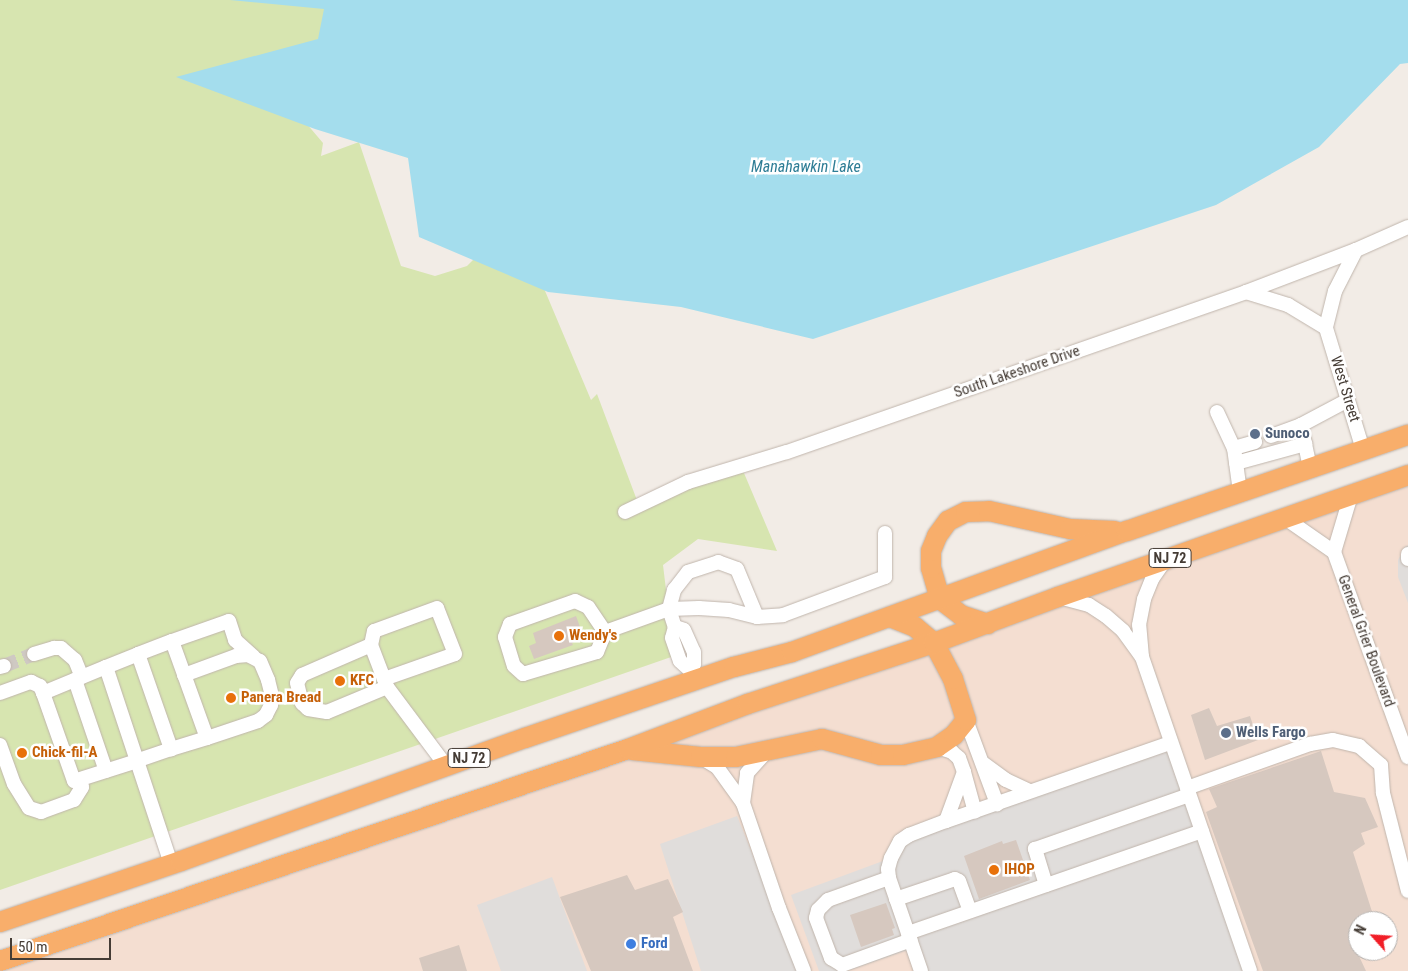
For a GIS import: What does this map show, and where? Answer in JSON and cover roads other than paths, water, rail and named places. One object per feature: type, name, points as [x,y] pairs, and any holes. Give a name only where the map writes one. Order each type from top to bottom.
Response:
[{"type":"highway","name":"NJ 72","points":[[0,922],[171,864],[446,766],[692,675],[792,652],[1127,531],[1408,435]]},
{"type":"highway","name":"NJ 72","points":[[0,960],[628,749],[748,704],[934,643],[1058,597],[1408,475]]},
{"type":"highway","points":[[988,624],[961,615],[940,599],[931,568],[931,551],[948,521],[966,512],[990,511],[1070,529],[1127,531]]},
{"type":"highway","points":[[628,749],[701,757],[736,757],[822,738],[881,755],[903,755],[937,747],[954,735],[966,720],[953,679],[934,643],[916,627],[890,617]]},
{"type":"street","name":"South Lakeshore Drive","points":[[625,512],[688,482],[787,452],[1246,292],[1356,250],[1408,227]]},
{"type":"street","points":[[1246,292],[1288,305],[1326,328],[1335,291],[1356,250]]},
{"type":"street","name":"West Street","points":[[1326,328],[1363,450]]},
{"type":"street","points":[[1271,436],[1301,425],[1348,400]]},
{"type":"street","points":[[1216,412],[1234,448],[1240,492]]},
{"type":"street","points":[[1301,425],[1310,468]]},
{"type":"street","points":[[1234,448],[1255,442]]},
{"type":"street","points":[[1236,463],[1305,444]]},
{"type":"street","points":[[1285,518],[1334,552],[1351,495]]},
{"type":"street","points":[[605,632],[588,608],[576,601],[510,624],[505,637],[514,666],[523,674],[597,652],[605,632],[669,609],[729,610],[757,618],[782,615],[885,577],[884,533]]},
{"type":"street","name":"General Grier Boulevard","points":[[1334,552],[1408,758]]},
{"type":"street","points":[[1408,554],[1408,559]]},
{"type":"street","points":[[1166,560],[1152,579],[1144,599],[1139,625],[1142,657],[1250,971]]},
{"type":"street","points":[[692,675],[694,652],[684,630],[674,626],[669,609],[674,590],[688,572],[718,562],[737,569],[757,618]]},
{"type":"street","points":[[1058,597],[1090,605],[1106,616],[1123,630],[1142,657]]},
{"type":"street","points":[[372,645],[302,675],[297,683],[302,703],[308,709],[327,712],[385,683],[455,654],[437,608],[374,631],[372,645],[385,683],[446,766]]},
{"type":"street","points":[[0,693],[31,682],[40,686],[74,781],[258,722],[266,715],[271,705],[272,696],[260,661],[235,640],[229,621],[138,654],[43,693]]},
{"type":"street","points":[[172,641],[207,738]]},
{"type":"street","points":[[34,654],[54,648],[61,648],[75,660],[78,678],[106,771]]},
{"type":"street","points":[[138,654],[171,750]]},
{"type":"street","points":[[184,675],[236,656],[254,657]]},
{"type":"street","points":[[106,667],[171,864]]},
{"type":"street","points":[[966,720],[984,764],[997,804]]},
{"type":"street","points":[[1046,885],[1035,849],[1310,744],[1333,740],[1358,746],[1380,765],[1383,793],[1408,890]]},
{"type":"street","points":[[922,971],[896,899],[888,869],[891,858],[900,842],[909,835],[946,821],[1170,743]]},
{"type":"street","points":[[0,746],[14,784],[30,808],[40,812],[74,800],[82,787],[80,780]]},
{"type":"street","points":[[937,747],[952,752],[959,758],[975,812]]},
{"type":"street","points":[[743,803],[747,773],[770,749]]},
{"type":"street","points":[[701,757],[717,767],[743,803],[779,908],[804,971]]},
{"type":"street","points":[[984,764],[1006,780],[1030,791]]},
{"type":"street","points":[[946,821],[964,772]]},
{"type":"street","points":[[890,878],[828,900],[818,910],[816,918],[831,958],[842,966],[970,911],[1202,831]]},
{"type":"street","points":[[896,899],[955,879],[959,881],[970,911]]},
{"type":"street","points":[[10,971],[23,953]]},
{"type":"water","name":"Manahawkin Lake","points":[[230,0],[1408,0],[1408,63],[1400,64],[1319,147],[1216,205],[813,339],[681,307],[548,292],[419,237],[408,158],[315,129],[176,77],[318,39],[324,9]]},
{"type":"tunnel","points":[[4,666],[34,654]]},
{"type":"place","name":"Sunoco","points":[[1255,434]]},
{"type":"place","name":"Wendy's","points":[[559,636]]},
{"type":"place","name":"KFC","points":[[340,681]]},
{"type":"place","name":"Panera Bread","points":[[231,698]]},
{"type":"place","name":"Wells Fargo","points":[[1226,733]]},
{"type":"place","name":"Chick-fil-A","points":[[22,753]]},
{"type":"place","name":"IHOP","points":[[994,870]]},
{"type":"place","name":"Ford","points":[[631,944]]}]
